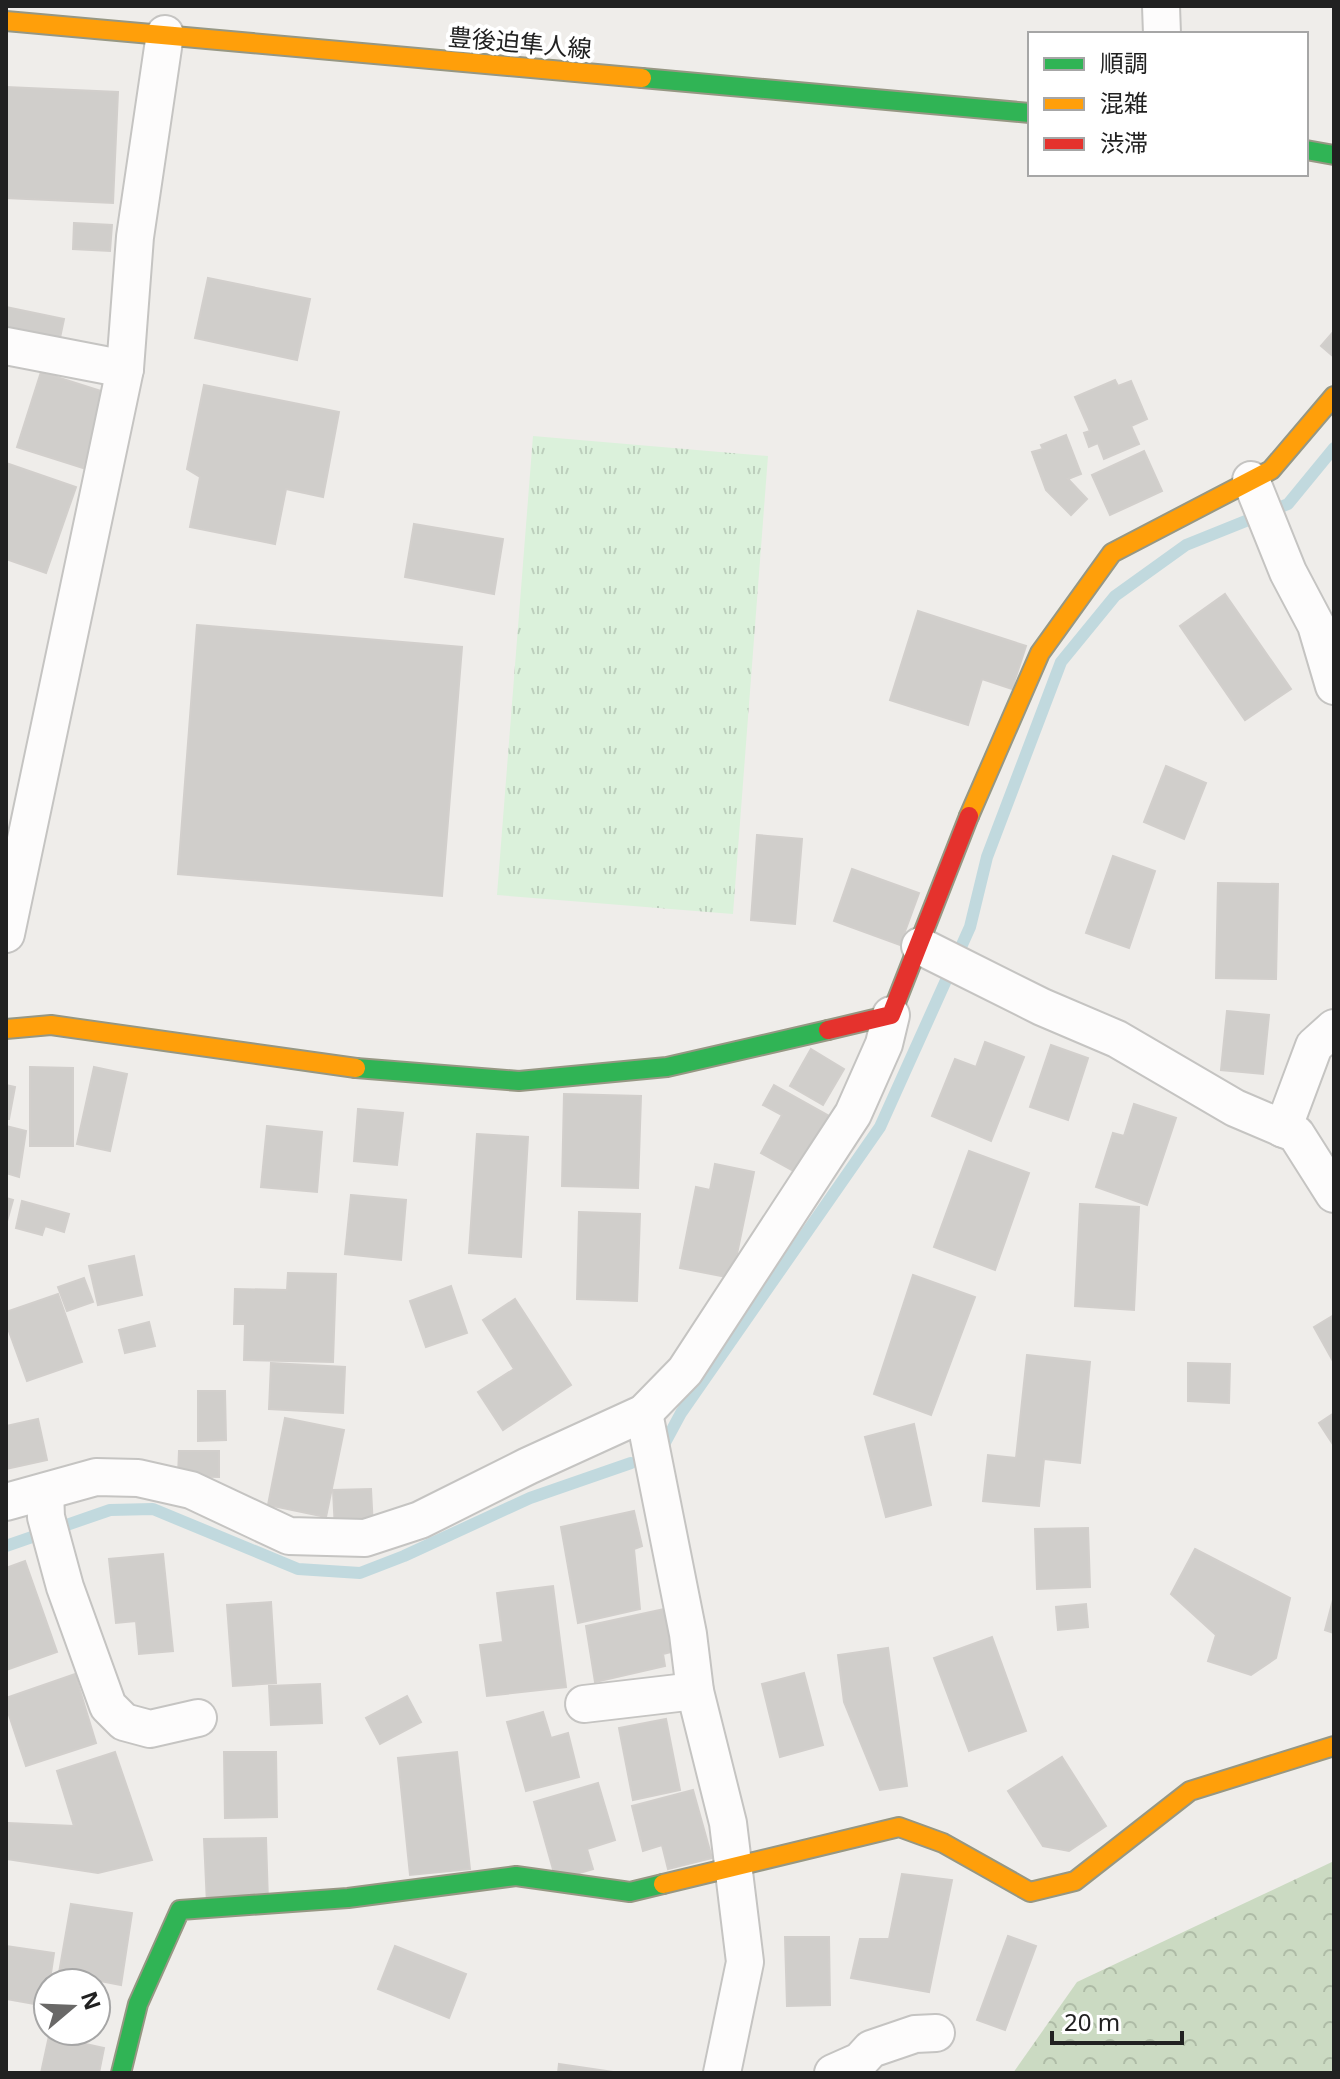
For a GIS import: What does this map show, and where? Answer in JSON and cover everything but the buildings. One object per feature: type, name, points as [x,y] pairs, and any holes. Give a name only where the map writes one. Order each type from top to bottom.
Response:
[{"type":"street","points":[[1161,6],[1162,32]]},
{"type":"street","name":"豊後迫隼人線","points":[[6,21],[1028,113]]},
{"type":"street","points":[[6,934],[125,369],[135,237],[165,34]]},
{"type":"street","points":[[1308,150],[1334,155]]},
{"type":"street","points":[[6,346],[125,369]]},
{"type":"street","points":[[6,1029],[51,1025],[387,1072],[519,1081],[667,1067],[891,1015],[949,960],[960,836],[1040,653],[1112,553],[1253,483],[1271,470],[1334,396]]},
{"type":"street","points":[[1253,483],[1288,572],[1316,625],[1334,686]]},
{"type":"street","points":[[949,960],[1042,1007],[1117,1039],[1235,1108],[1296,1134],[1334,1194]]},
{"type":"street","points":[[6,1502],[46,1505],[96,1477],[138,1478],[191,1490],[289,1536],[365,1538],[420,1520],[644,1413],[685,1371],[853,1114],[884,1044],[891,1015]]},
{"type":"street","points":[[1283,1129],[1314,1046],[1334,1028]]},
{"type":"street","points":[[644,1413],[688,1634],[695,1691],[728,1823],[745,1962],[722,2073]]},
{"type":"street","points":[[46,1505],[65,1587],[108,1706],[124,1722],[150,1729],[198,1718]]},
{"type":"street","points":[[584,1704],[695,1691]]},
{"type":"street","points":[[121,2073],[138,2004],[180,1910],[348,1898],[516,1876],[630,1892],[899,1827],[943,1843],[1030,1892],[1075,1881],[1190,1791],[1334,1746]]},
{"type":"street","points":[[833,2073],[860,2061],[871,2049],[915,2034],[936,2033]]},
{"type":"green space","points":[[533,436],[768,456],[733,914],[497,895]]},
{"type":"green space","points":[[1334,1861],[1334,2073],[1013,2073],[1077,1982]]},
{"type":"waterway","points":[[660,1452],[681,1413],[880,1127],[970,927],[987,857],[1061,662],[1115,596],[1186,545],[1288,504],[1334,448]]},
{"type":"waterway","points":[[6,1546],[110,1510],[153,1509],[298,1569],[360,1573],[530,1498],[631,1463]]},
{"type":"traffic: fast","points":[[642,78],[1028,113]]},
{"type":"traffic: fast","points":[[1308,150],[1334,155]]},
{"type":"traffic: fast","points":[[356,1068],[519,1081],[667,1067],[828,1030]]},
{"type":"traffic: fast","points":[[121,2073],[138,2004],[180,1910],[348,1898],[516,1876],[630,1892],[663,1884]]},
{"type":"traffic: slow","points":[[6,21],[642,78]]},
{"type":"traffic: slow","points":[[969,816],[1040,653],[1112,553],[1271,470],[1334,396]]},
{"type":"traffic: slow","points":[[6,1029],[51,1025],[356,1068]]},
{"type":"traffic: slow","points":[[663,1884],[899,1827],[943,1843],[1030,1892],[1075,1881],[1190,1791],[1334,1746]]},
{"type":"traffic: jam","points":[[828,1030],[891,1015],[969,816]]}]
